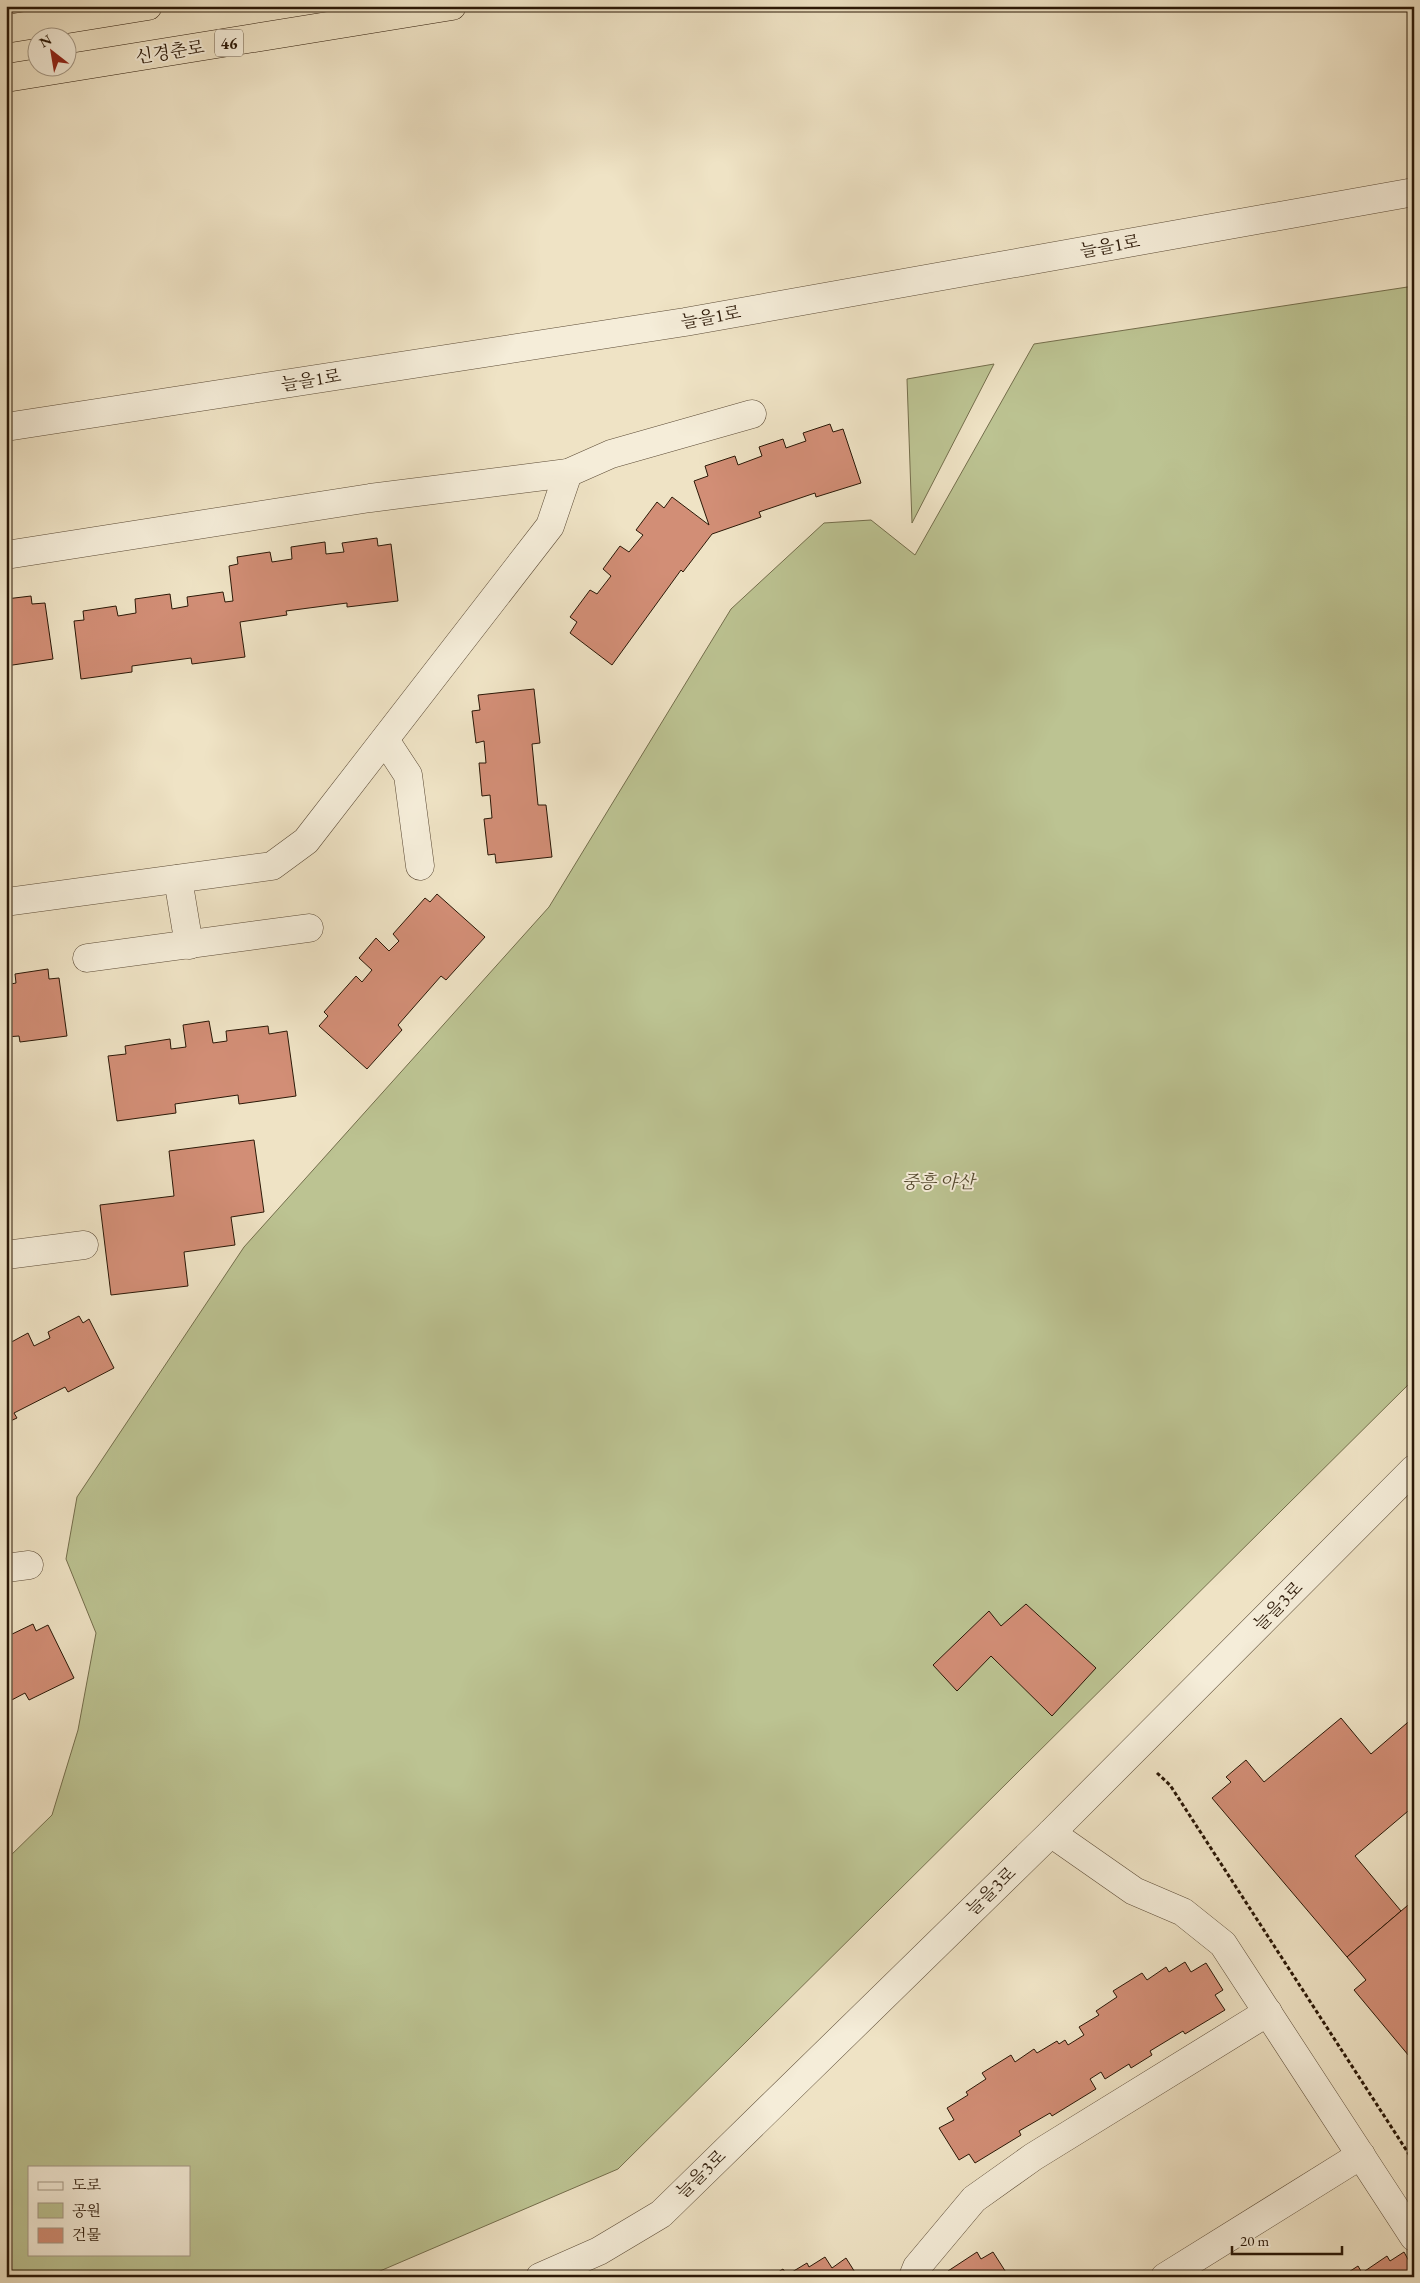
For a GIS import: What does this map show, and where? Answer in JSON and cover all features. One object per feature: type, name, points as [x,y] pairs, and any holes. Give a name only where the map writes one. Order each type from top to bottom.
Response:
[{"type":"highway","points":[[6,29],[148,6]]},
{"type":"highway","name":"신경춘로","points":[[6,78],[452,6]]},
{"type":"street","name":"늘을1로","points":[[6,427],[685,322],[1414,192]]},
{"type":"street","points":[[6,555],[370,498],[568,473],[611,454],[752,414]]},
{"type":"street","points":[[6,902],[272,866],[306,842],[550,526],[568,473]]},
{"type":"street","points":[[385,740],[408,775],[420,866]]},
{"type":"street","points":[[178,879],[189,945]]},
{"type":"street","points":[[87,958],[309,928]]},
{"type":"street","points":[[6,1255],[84,1245]]},
{"type":"street","name":"늘을3로","points":[[540,2277],[599,2252],[661,2214],[1134,1750],[1414,1469]]},
{"type":"street","points":[[1050,1833],[1134,1891],[1183,1912],[1223,1944],[1414,2236]]},
{"type":"street","points":[[913,2277],[917,2267],[974,2199],[1033,2157],[1268,2012]]},
{"type":"street","points":[[1165,2277],[1361,2155]]},
{"type":"path","points":[[1134,1750],[1170,1785],[1414,2162]]},
{"type":"green space","name":"중흥 야산","points":[[1414,286],[1414,1379],[618,2169],[366,2277],[6,2277],[6,1860],[52,1815],[78,1730],[96,1633],[66,1559],[77,1497],[244,1247],[549,907],[731,609],[824,523],[871,520],[915,555],[1034,344]]},
{"type":"green space","points":[[994,364],[912,523],[907,379]]},
{"type":"building","points":[[830,424],[833,432],[843,429],[861,483],[816,497],[815,493],[759,512],[761,517],[712,534],[683,572],[681,570],[612,665],[570,633],[577,622],[570,617],[590,590],[597,594],[611,576],[603,569],[620,546],[629,552],[643,535],[636,530],[657,502],[664,508],[672,497],[709,525],[694,481],[708,476],[705,466],[735,456],[738,465],[762,456],[759,447],[783,439],[786,448],[806,441],[803,433]]},
{"type":"building","points":[[377,538],[378,546],[391,544],[398,601],[347,607],[347,603],[286,611],[287,615],[240,622],[245,657],[192,664],[191,658],[132,666],[132,672],[81,679],[74,621],[84,620],[83,611],[116,606],[118,616],[136,613],[135,599],[170,594],[172,609],[188,606],[187,597],[223,592],[225,602],[233,601],[229,566],[238,564],[237,557],[270,552],[272,562],[292,559],[291,547],[325,542],[326,554],[344,552],[342,543]]},
{"type":"building","points":[[31,596],[32,604],[45,603],[53,659],[6,666],[6,599]]},
{"type":"building","points":[[534,689],[540,743],[532,744],[538,805],[546,805],[552,857],[496,863],[495,854],[488,855],[484,819],[492,818],[490,795],[482,796],[479,763],[486,763],[484,741],[476,743],[472,711],[480,710],[478,695]]},
{"type":"building","points":[[437,894],[485,937],[446,980],[441,976],[398,1025],[402,1030],[367,1069],[319,1026],[328,1016],[324,1012],[356,976],[362,982],[372,970],[359,958],[376,938],[389,951],[399,941],[393,934],[425,898],[430,902]]},
{"type":"building","points":[[48,969],[49,979],[59,978],[67,1036],[20,1042],[19,1036],[6,1037],[6,985],[16,983],[15,974]]},
{"type":"building","points":[[209,1021],[213,1043],[227,1041],[226,1031],[268,1026],[269,1034],[287,1031],[296,1096],[239,1104],[238,1095],[175,1104],[176,1113],[117,1121],[108,1056],[126,1054],[125,1046],[170,1039],[171,1049],[186,1047],[183,1025]]},
{"type":"building","points":[[254,1140],[264,1212],[231,1217],[235,1245],[184,1252],[188,1286],[111,1295],[100,1205],[174,1196],[169,1151]]},
{"type":"building","points":[[79,1316],[83,1323],[89,1319],[114,1368],[68,1392],[65,1387],[14,1413],[17,1418],[6,1423],[6,1345],[28,1333],[34,1346],[50,1338],[48,1332]]},
{"type":"building","points":[[1026,1604],[1096,1668],[1052,1716],[991,1656],[957,1691],[933,1665],[989,1611],[1001,1626]]},
{"type":"building","points":[[33,1624],[36,1631],[48,1625],[74,1678],[29,1700],[25,1693],[6,1703],[6,1637]]},
{"type":"building","points":[[1414,1717],[1414,1806],[1355,1856],[1401,1911],[1347,1957],[1212,1798],[1231,1782],[1226,1777],[1246,1760],[1264,1782],[1341,1718],[1371,1754]]},
{"type":"building","points":[[1414,1900],[1414,2062],[1354,1990],[1366,1980],[1347,1957]]},
{"type":"building","points":[[1185,1962],[1191,1972],[1206,1963],[1223,1990],[1215,1995],[1225,2010],[1185,2034],[1183,2031],[1150,2051],[1152,2055],[1131,2068],[1129,2064],[1105,2079],[1101,2072],[1090,2079],[1096,2089],[1052,2116],[1050,2113],[1019,2131],[1021,2135],[975,2163],[969,2154],[959,2160],[939,2128],[954,2120],[947,2108],[968,2095],[966,2092],[986,2079],[982,2073],[1011,2055],[1015,2062],[1034,2049],[1037,2053],[1057,2041],[1059,2044],[1065,2040],[1068,2045],[1084,2035],[1079,2027],[1099,2015],[1096,2011],[1117,1997],[1113,1991],[1142,1973],[1147,1980],[1166,1967],[1169,1972]]},
{"type":"building","points":[[977,2252],[981,2259],[993,2252],[1009,2277],[951,2277],[948,2271]]},
{"type":"building","points":[[1404,2252],[1410,2263],[1414,2261],[1414,2277],[1341,2277],[1358,2266],[1362,2273],[1387,2256],[1390,2261]]},
{"type":"building","points":[[825,2257],[832,2268],[846,2258],[858,2277],[770,2277],[783,2269],[787,2275],[807,2263],[809,2267]]}]
